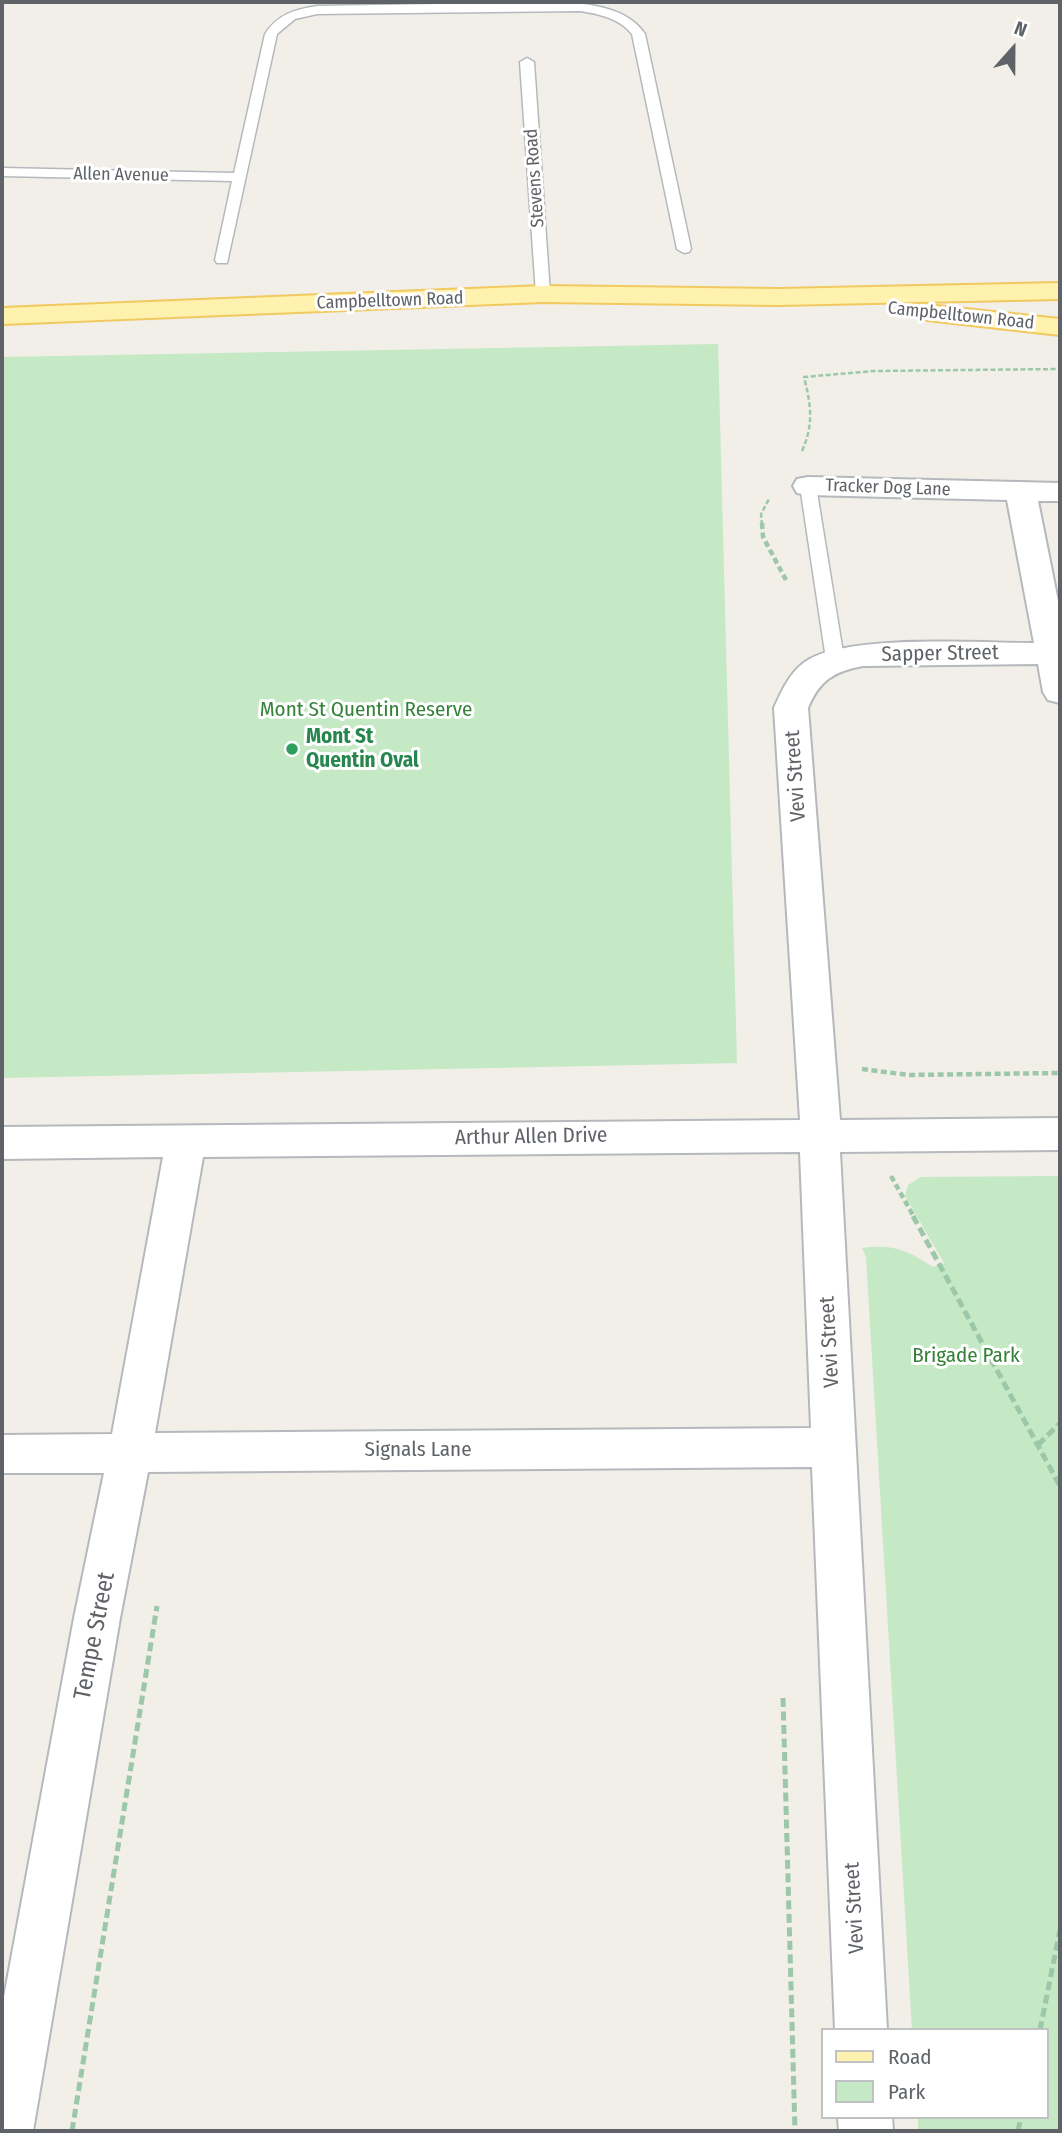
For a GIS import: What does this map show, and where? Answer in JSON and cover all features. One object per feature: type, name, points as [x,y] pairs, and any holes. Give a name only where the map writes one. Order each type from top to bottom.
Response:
[{"type":"main road","name":"Campbelltown Road","points":[[2,316],[543,294],[778,297],[1060,291]]},
{"type":"main road","name":"Campbelltown Road","points":[[778,297],[1060,327]]},
{"type":"street","name":"Tracker Dog Lane","points":[[808,486],[1060,492]]},
{"type":"street","points":[[1021,492],[1057,653],[1060,692]]},
{"type":"street","name":"Sapper Street","points":[[828,662],[863,655],[1057,653]]},
{"type":"street","name":"Vevi Street","points":[[828,662],[799,686],[791,708],[821,1107],[819,1135],[861,2028]]},
{"type":"street","name":"Arthur Allen Drive","points":[[2,1143],[1060,1134]]},
{"type":"street","name":"Tempe Street","points":[[6,2131],[97,1618],[131,1452],[186,1141]]},
{"type":"street","name":"Signals Lane","points":[[2,1454],[835,1447]]},
{"type":"lane","points":[[222,260],[271,34],[278,22],[293,13],[344,9],[587,8],[626,21],[637,32],[684,249]]},
{"type":"lane","name":"Stevens Road","points":[[527,62],[543,294]]},
{"type":"lane","name":"Allen Avenue","points":[[2,172],[240,177]]},
{"type":"lane","name":"Tracker Dog Lane","points":[[808,486],[828,662]]},
{"type":"path","points":[[874,371],[1060,369]]},
{"type":"path","points":[[818,1066],[909,1075],[1060,1073]]},
{"type":"path","points":[[902,1174],[889,1174],[1060,1486]]},
{"type":"path","points":[[1038,1445],[1060,1423]]},
{"type":"path","points":[[72,2131],[158,1606]]},
{"type":"path","points":[[783,1698],[795,2131]]},
{"type":"path","points":[[1040,2028],[1060,1930]]},
{"type":"green space","name":"Mont St Quentin Reserve","points":[[718,344],[737,1063],[2,1078],[2,357]]},
{"type":"green space","name":"Brigade Park","points":[[1060,1176],[1060,2131],[918,2131],[918,2119],[1048,2119],[1048,2028],[912,2028],[866,1257],[862,1248],[883,1247],[899,1250],[933,1267],[944,1263],[905,1196],[908,1185],[921,1177]]},
{"type":"place","name":"Mont St Quentin Oval","points":[[292,749]]}]
